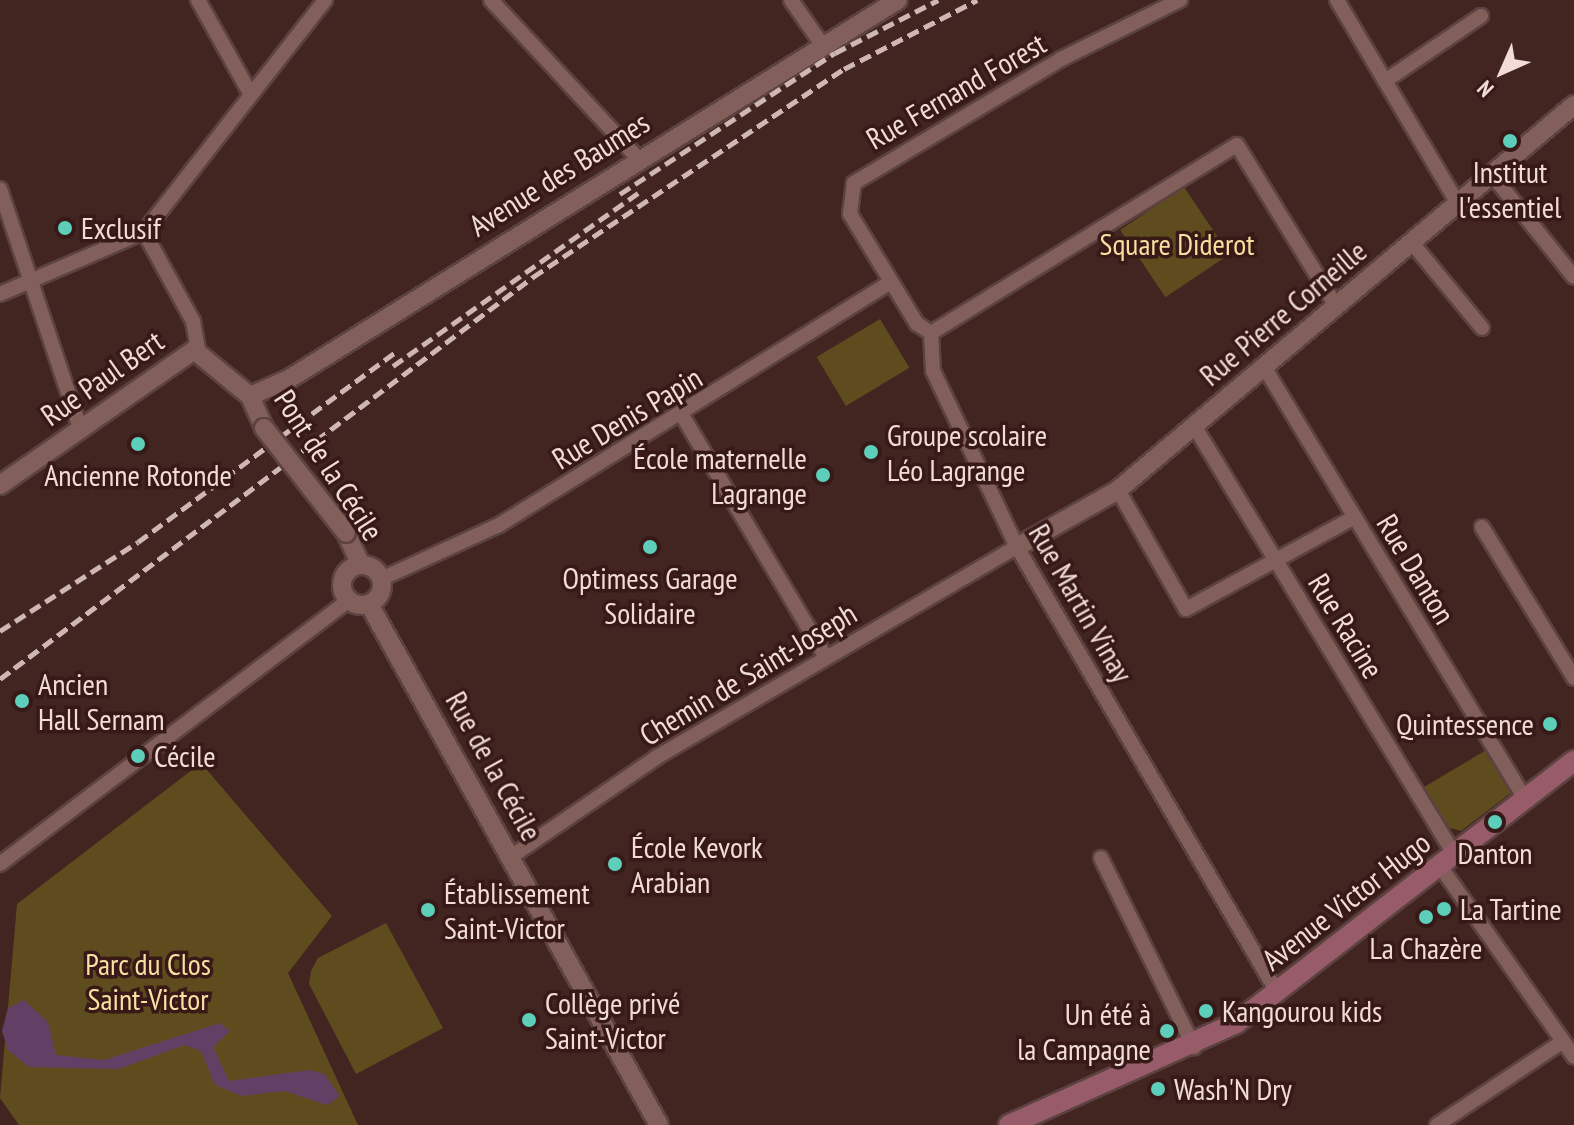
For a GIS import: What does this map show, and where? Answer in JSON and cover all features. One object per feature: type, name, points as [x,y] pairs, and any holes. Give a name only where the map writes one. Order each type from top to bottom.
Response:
[{"type":"main road","name":"Avenue Victor Hugo","points":[[1009,1125],[1194,1047],[1277,992],[1574,761]]},
{"type":"street","points":[[198,0],[250,93]]},
{"type":"street","points":[[0,294],[144,232],[325,0]]},
{"type":"street","points":[[491,0],[637,157]]},
{"type":"street","points":[[791,0],[821,43]]},
{"type":"street","name":"Avenue des Baumes","points":[[250,396],[289,379],[637,157],[821,43],[898,0]]},
{"type":"street","name":"Rue Fernand Forest","points":[[890,283],[850,214],[849,191],[860,177],[1037,73],[1180,0]]},
{"type":"street","points":[[1337,0],[1458,204]]},
{"type":"street","points":[[1385,81],[1481,16]]},
{"type":"street","name":"Rue Pierre Corneille","points":[[1017,547],[1118,490],[1574,105]]},
{"type":"street","points":[[890,283],[931,333],[1237,145],[1336,306]]},
{"type":"street","points":[[1493,176],[1574,277]]},
{"type":"street","points":[[0,189],[79,425]]},
{"type":"street","points":[[144,232],[193,321],[198,350],[250,396]]},
{"type":"street","points":[[1412,243],[1482,328]]},
{"type":"street","name":"Rue Denis Papin","points":[[381,579],[445,552],[682,415],[890,283]]},
{"type":"street","name":"Rue Martin Vinay","points":[[931,333],[933,371],[1017,547],[1277,992]]},
{"type":"street","name":"Rue Paul Bert","points":[[0,485],[79,425],[198,350]]},
{"type":"street","name":"Rue Danton","points":[[1263,365],[1525,799]]},
{"type":"street","name":"Pont de la Cécile","points":[[250,396],[264,428],[346,533],[361,565]]},
{"type":"street","points":[[682,415],[826,658]]},
{"type":"street","name":"Rue Racine","points":[[1193,424],[1447,860],[1574,1057]]},
{"type":"street","points":[[1118,490],[1186,609],[1277,564],[1355,517]]},
{"type":"street","points":[[1482,527],[1574,678]]},
{"type":"street","name":"Chemin de Saint-Joseph","points":[[512,856],[657,757],[1017,547]]},
{"type":"street","points":[[0,864],[349,600],[369,604],[380,594],[381,579],[361,565],[343,578],[349,600]]},
{"type":"street","name":"Rue de la Cécile","points":[[369,604],[659,1125]]},
{"type":"street","points":[[1101,858],[1194,1047]]},
{"type":"street","points":[[1437,1125],[1562,1042]]},
{"type":"green space","name":"Square Diderot","points":[[1184,187],[1229,254],[1165,297],[1120,230]]},
{"type":"green space","points":[[880,319],[909,368],[846,406],[817,357]]},
{"type":"green space","points":[[1488,749],[1512,792],[1461,831],[1447,827],[1419,790]]},
{"type":"green space","name":"Parc du Clos Saint-Victor","points":[[201,763],[332,916],[288,973],[358,1125],[19,1125],[0,1098],[17,904]]},
{"type":"green space","points":[[386,923],[443,1028],[356,1074],[309,984],[311,971],[318,958]]},
{"type":"shaded area","points":[[24,1000],[48,1022],[56,1055],[104,1060],[220,1023],[230,1031],[213,1047],[229,1081],[309,1070],[324,1074],[340,1096],[327,1105],[285,1091],[242,1096],[215,1085],[201,1051],[185,1045],[118,1069],[29,1067],[8,1050],[2,1031],[8,1008]]},
{"type":"railway","points":[[620,194],[835,53],[938,0]]},
{"type":"railway","points":[[0,679],[533,277],[844,69],[977,0]]},
{"type":"railway","points":[[393,366],[638,193]]},
{"type":"railway","points":[[0,631],[138,542],[398,350]]},
{"type":"place","name":"Institut l'essentiel","points":[[1510,141]]},
{"type":"place","name":"Exclusif","points":[[65,228]]},
{"type":"place","name":"Ancienne Rotonde","points":[[138,444]]},
{"type":"place","name":"Groupe scolaire Léo Lagrange","points":[[871,452]]},
{"type":"place","name":"École maternelle Lagrange","points":[[823,475]]},
{"type":"place","name":"Optimess Garage Solidaire","points":[[650,547]]},
{"type":"place","name":"Ancien Hall Sernam","points":[[22,701]]},
{"type":"place","name":"Quintessence","points":[[1550,724]]},
{"type":"place","name":"Cécile","points":[[138,756]]},
{"type":"place","name":"Danton","points":[[1495,822]]},
{"type":"place","name":"École Kevork Arabian","points":[[615,864]]},
{"type":"place","name":"La Tartine","points":[[1444,909]]},
{"type":"place","name":"Établissement Saint-Victor","points":[[428,910]]},
{"type":"place","name":"La Chazère","points":[[1426,917]]},
{"type":"place","name":"Kangourou kids","points":[[1206,1011]]},
{"type":"place","name":"Collège privé Saint-Victor","points":[[529,1020]]},
{"type":"place","name":"Un été à la Campagne","points":[[1167,1031]]},
{"type":"place","name":"Wash'N Dry","points":[[1158,1089]]}]
